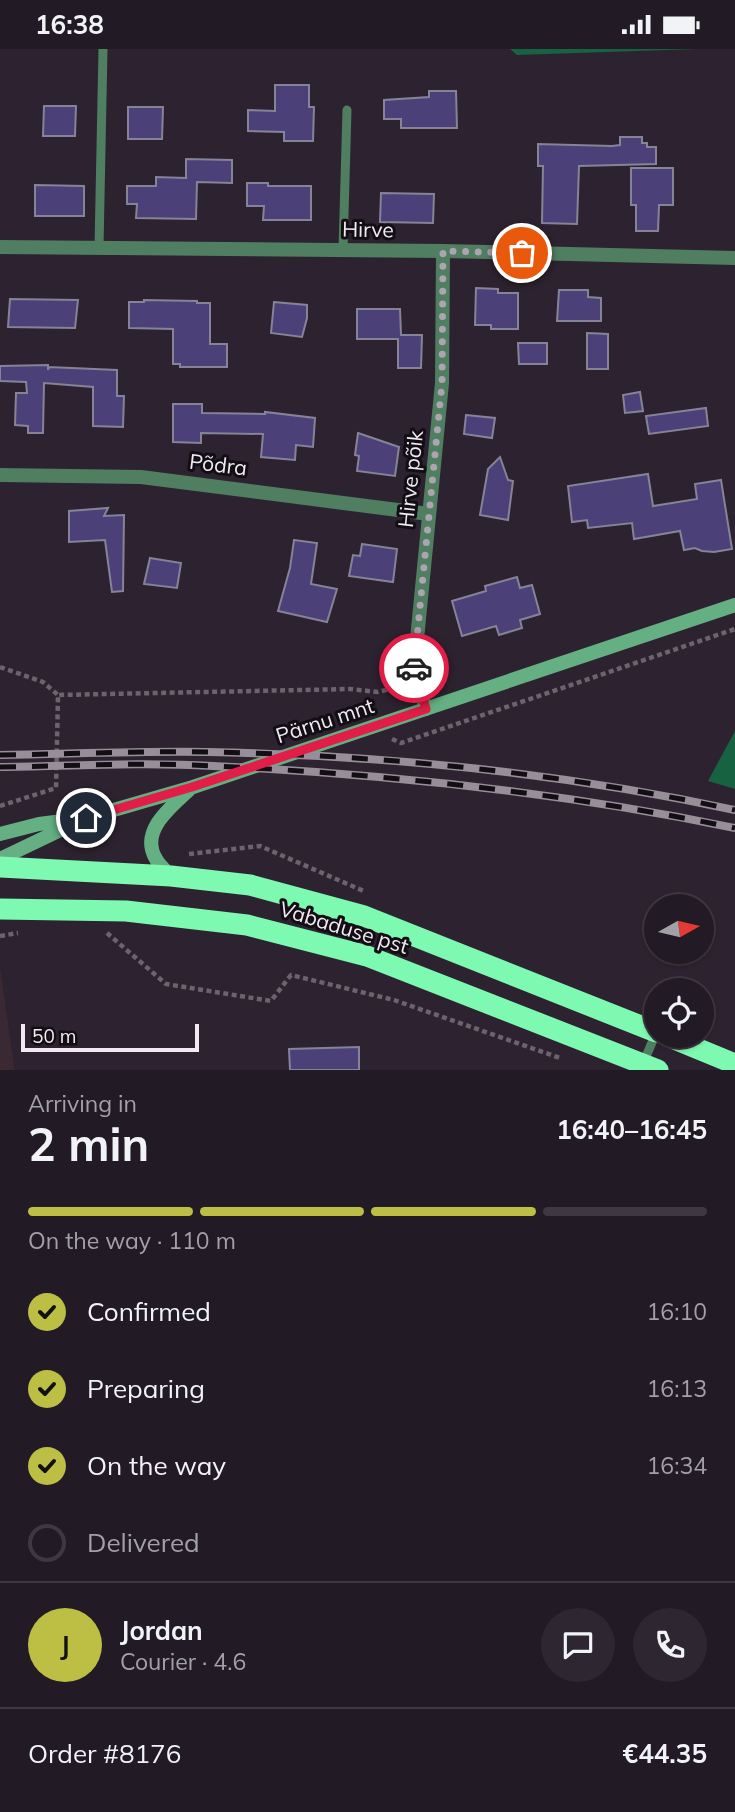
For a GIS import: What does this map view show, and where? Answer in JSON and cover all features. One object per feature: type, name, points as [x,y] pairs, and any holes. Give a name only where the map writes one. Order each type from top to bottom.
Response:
[{"type":"highway","name":"Vabaduse pst","points":[[0,867],[171,876],[250,884],[364,916],[644,1027]]},
{"type":"highway","name":"Vabaduse pst","points":[[0,909],[126,911],[247,925],[368,956],[647,1068]]},
{"type":"highway","points":[[696,1048],[735,1064]]},
{"type":"main road","name":"Pärnu mnt","points":[[0,834],[39,824],[86,818],[192,787],[735,605]]},
{"type":"main road","points":[[171,876],[155,858],[151,834],[165,812],[192,787]]},
{"type":"main road","name":"Pärnu mnt","points":[[0,859],[86,818]]},
{"type":"street","name":"Hirve","points":[[0,247],[443,251],[735,258]]},
{"type":"street","name":"Hirve põik","points":[[426,709],[414,670],[442,383],[443,251]]},
{"type":"street","name":"Põdra","points":[[0,475],[141,477],[429,513]]},
{"type":"lane","points":[[99,247],[103,49]]},
{"type":"lane","points":[[343,250],[347,110]]},
{"type":"lane","points":[[647,1068],[652,1048]]},
{"type":"path","points":[[391,739],[401,743],[735,629]]},
{"type":"path","points":[[0,667],[43,682],[58,695],[350,689],[378,692]]},
{"type":"path","points":[[0,806],[56,788],[58,695]]},
{"type":"path","points":[[0,936],[23,932]]},
{"type":"path","points":[[96,933],[107,933],[166,984],[271,1001],[290,975],[394,1000],[569,1061]]},
{"type":"shaded area","points":[[0,967],[14,1066],[15,1070],[0,1070]]},
{"type":"green space","points":[[510,49],[697,49],[517,55]]},
{"type":"green space","points":[[735,731],[735,789],[708,781]]},
{"type":"building","points":[[275,85],[309,85],[309,107],[314,107],[313,141],[284,141],[284,132],[248,131],[248,110],[275,111]]},
{"type":"building","points":[[429,91],[456,91],[457,128],[401,128],[401,119],[384,119],[384,100],[429,97]]},
{"type":"building","points":[[44,106],[76,106],[75,136],[43,136]]},
{"type":"building","points":[[128,107],[163,107],[162,139],[128,139]]},
{"type":"building","points":[[620,137],[642,137],[642,143],[647,143],[647,147],[656,147],[656,164],[579,166],[577,224],[542,223],[543,166],[538,166],[538,144],[612,146],[620,145]]},
{"type":"building","points":[[186,159],[232,160],[232,183],[197,182],[196,219],[136,218],[137,204],[127,204],[127,186],[156,186],[156,177],[186,178]]},
{"type":"building","points":[[631,168],[673,168],[673,205],[659,205],[658,231],[636,231],[636,205],[631,205]]},
{"type":"building","points":[[247,183],[311,186],[311,220],[263,220],[264,206],[247,206]]},
{"type":"building","points":[[35,185],[84,186],[84,216],[35,216]]},
{"type":"building","points":[[381,193],[434,194],[433,223],[380,222]]},
{"type":"building","points":[[476,288],[498,289],[498,293],[518,293],[518,329],[491,329],[491,325],[475,325]]},
{"type":"building","points":[[559,290],[588,290],[588,297],[601,298],[601,321],[557,321]]},
{"type":"building","points":[[10,299],[78,300],[75,328],[8,327]]},
{"type":"building","points":[[144,300],[210,303],[210,344],[227,344],[227,367],[180,367],[180,364],[173,364],[173,329],[129,328],[129,302]]},
{"type":"building","points":[[274,302],[307,305],[302,337],[271,333]]},
{"type":"building","points":[[357,309],[400,309],[401,335],[422,335],[421,368],[398,368],[398,339],[357,339]]},
{"type":"building","points":[[587,333],[608,334],[608,369],[587,369]]},
{"type":"building","points":[[518,343],[547,343],[547,364],[519,364]]},
{"type":"building","points":[[48,365],[48,370],[49,367],[117,370],[117,396],[124,396],[123,427],[93,426],[93,387],[44,383],[43,433],[28,433],[28,426],[15,425],[16,393],[27,393],[26,382],[0,381],[0,366]]},
{"type":"building","points":[[640,392],[643,411],[625,413],[623,395]]},
{"type":"building","points":[[173,404],[202,404],[202,413],[265,412],[315,418],[313,447],[296,445],[295,460],[261,457],[263,434],[201,433],[201,443],[173,442]]},
{"type":"building","points":[[706,408],[708,426],[649,434],[646,416]]},
{"type":"building","points":[[466,415],[495,418],[492,438],[464,434]]},
{"type":"building","points":[[358,433],[399,447],[395,476],[357,471],[359,456],[355,455]]},
{"type":"building","points":[[500,457],[508,480],[513,481],[508,520],[480,515],[488,469]]},
{"type":"building","points":[[648,474],[653,506],[697,499],[695,484],[721,480],[732,549],[714,552],[695,548],[684,550],[680,531],[634,539],[632,523],[588,528],[587,520],[572,522],[568,486]]},
{"type":"building","points":[[108,508],[104,516],[124,515],[123,591],[112,592],[105,540],[69,542],[69,511]]},
{"type":"building","points":[[294,540],[317,543],[311,584],[337,589],[327,622],[278,611],[290,568]]},
{"type":"building","points":[[362,544],[397,549],[393,582],[349,576],[353,555],[360,556]]},
{"type":"building","points":[[150,558],[181,563],[177,588],[144,584]]},
{"type":"building","points":[[517,577],[520,588],[532,585],[540,614],[520,620],[522,628],[499,635],[496,626],[462,636],[452,601],[486,591],[485,586]]},
{"type":"building","points":[[359,1047],[359,1070],[290,1070],[289,1049]]},
{"type":"railway","points":[[0,755],[207,752],[340,757],[539,776],[735,810]]},
{"type":"railway","points":[[0,767],[186,765],[344,774],[541,795],[735,828]]},
{"type":"way so far","points":[[414,668],[442,383],[443,251],[522,253]]},
{"type":"route","points":[[86,818],[192,787],[426,709],[414,668]]}]
